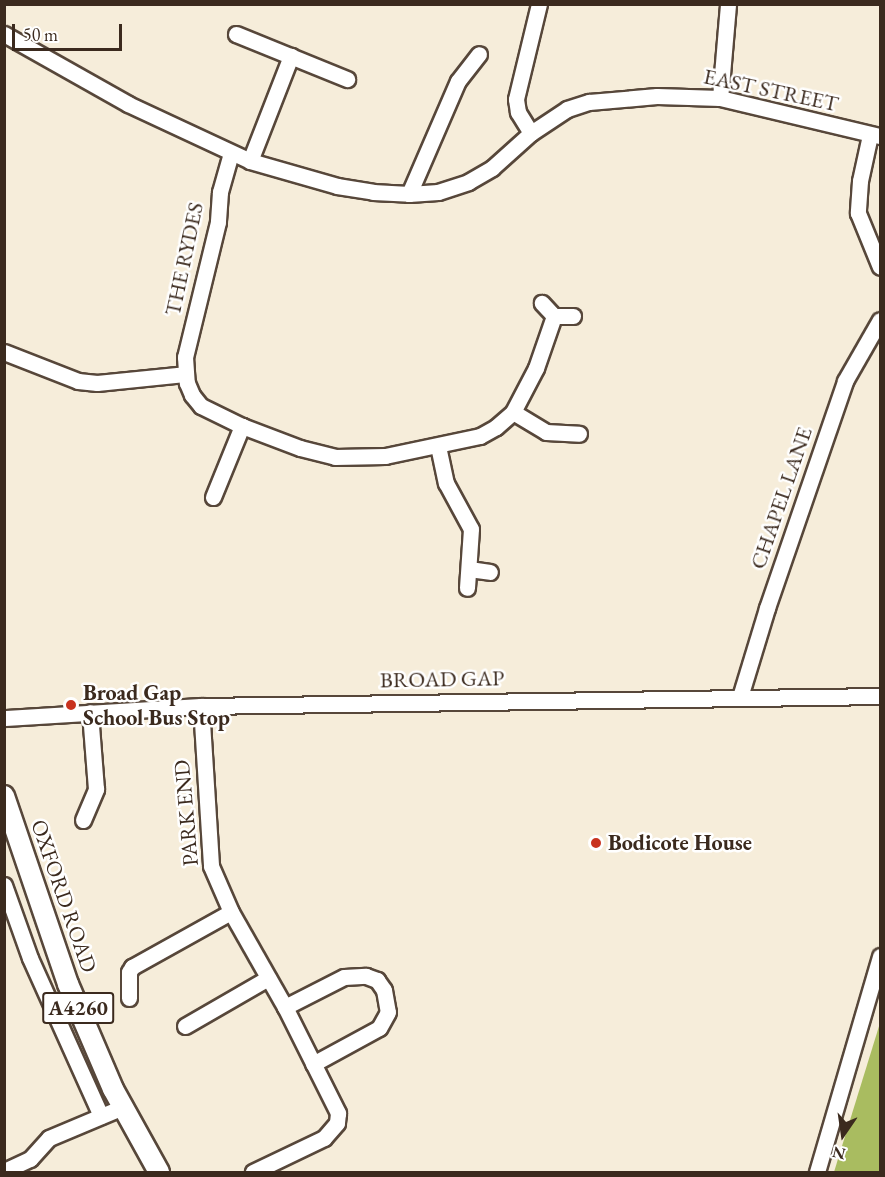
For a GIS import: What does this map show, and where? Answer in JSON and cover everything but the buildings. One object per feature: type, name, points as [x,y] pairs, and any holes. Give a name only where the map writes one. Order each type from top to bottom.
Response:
[{"type":"main road","name":"OXFORD ROAD","points":[[4,796],[68,984],[113,1089],[125,1106],[159,1173]]},
{"type":"street","points":[[531,133],[518,112],[516,99],[539,4]]},
{"type":"street","points":[[720,98],[728,4]]},
{"type":"street","name":"EAST STREET","points":[[4,34],[128,104],[250,162],[337,186],[409,194],[438,192],[468,182],[492,168],[531,133],[567,109],[589,102],[657,96],[720,98],[875,136]]},
{"type":"street","points":[[236,34],[347,79]]},
{"type":"street","points":[[409,194],[458,81],[480,54]]},
{"type":"street","points":[[250,162],[291,57]]},
{"type":"street","points":[[875,136],[860,181],[858,213],[880,267]]},
{"type":"street","name":"THE RYDES","points":[[231,153],[220,192],[218,222],[185,357],[185,374],[192,395],[201,406],[242,426],[300,448],[335,457],[385,456],[480,436],[496,427],[513,411],[536,368],[554,316]]},
{"type":"street","points":[[543,303],[554,316],[573,316]]},
{"type":"street","name":"CHAPEL LANE","points":[[740,697],[766,608],[845,381],[880,320]]},
{"type":"street","points":[[4,352],[78,381],[97,383],[185,374]]},
{"type":"street","points":[[513,411],[546,432],[579,434]]},
{"type":"street","points":[[213,497],[242,426]]},
{"type":"street","points":[[438,446],[446,483],[471,529],[467,588]]},
{"type":"street","points":[[469,569],[490,572]]},
{"type":"street","name":"BROAD GAP","points":[[4,718],[201,706],[880,696]]},
{"type":"street","name":"PARK END","points":[[201,706],[208,852],[211,866],[231,912],[285,1007],[336,1105],[337,1123],[324,1138],[253,1173]]},
{"type":"street","points":[[82,820],[96,789],[90,712]]},
{"type":"street","points":[[4,885],[30,958],[101,1116]]},
{"type":"street","points":[[129,998],[129,972],[132,967],[231,912]]},
{"type":"street","points":[[817,1173],[880,956]]},
{"type":"street","points":[[285,1007],[344,977],[366,976],[377,980],[384,990],[388,1012],[379,1028],[313,1064]]},
{"type":"street","points":[[185,1026],[268,978]]},
{"type":"street","points":[[4,1171],[30,1159],[49,1138],[125,1106]]},
{"type":"green space","points":[[880,1023],[880,1172],[834,1172]]},
{"type":"place","name":"Broad Gap School Bus Stop","points":[[71,705]]},
{"type":"place","name":"Bodicote House","points":[[596,843]]}]
